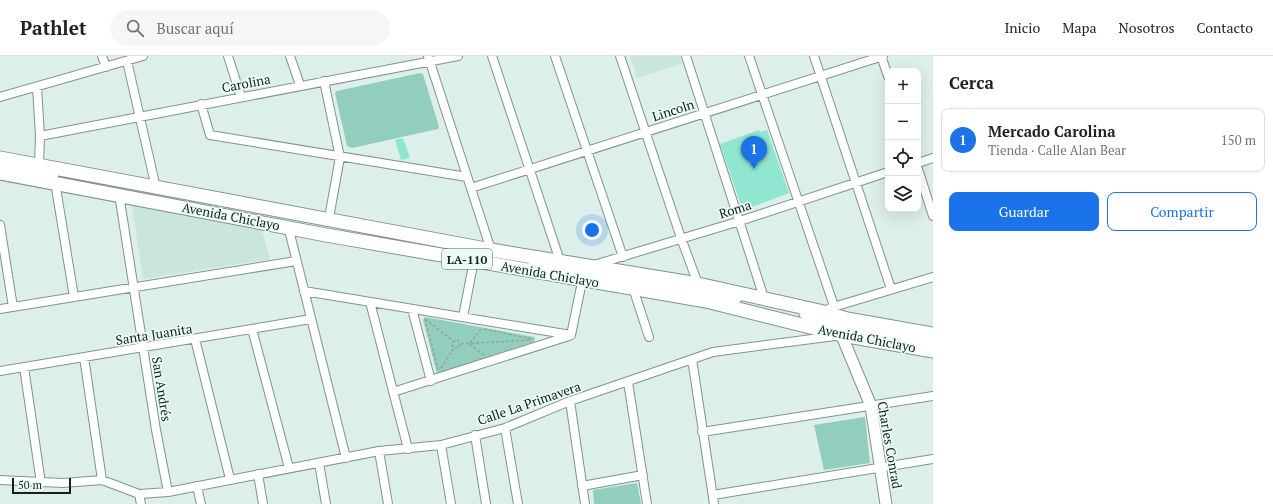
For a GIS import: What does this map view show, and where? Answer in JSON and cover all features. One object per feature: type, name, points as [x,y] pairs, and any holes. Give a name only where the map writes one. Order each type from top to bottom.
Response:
[{"type":"main road","name":"Avenida Chiclayo","points":[[0,158],[156,188],[329,218],[491,250],[560,261],[586,273],[633,288],[706,301],[933,351]]},
{"type":"main road","name":"Avenida Chiclayo","points":[[0,173],[474,260],[698,284],[764,298],[829,309],[847,319],[933,334]]},
{"type":"street","points":[[102,56],[106,67]]},
{"type":"street","points":[[0,97],[143,56]]},
{"type":"street","points":[[228,56],[241,97]]},
{"type":"street","points":[[290,56],[300,85]]},
{"type":"street","name":"Carolina","points":[[40,136],[324,81],[428,58],[458,56]]},
{"type":"street","points":[[492,56],[560,261]]},
{"type":"street","points":[[555,56],[588,151],[622,257]]},
{"type":"street","points":[[620,56],[680,238],[698,284]]},
{"type":"street","points":[[686,56],[764,298]]},
{"type":"street","points":[[749,56],[798,201],[829,309],[933,277]]},
{"type":"street","points":[[814,56],[892,289]]},
{"type":"street","points":[[882,56],[886,68]]},
{"type":"street","name":"Lincoln","points":[[471,188],[882,56]]},
{"type":"street","points":[[428,58],[491,250]]},
{"type":"street","points":[[127,61],[156,188]]},
{"type":"street","points":[[324,81],[340,157],[329,218]]},
{"type":"street","points":[[37,87],[40,136],[39,166]]},
{"type":"street","points":[[201,104],[210,135],[467,177]]},
{"type":"street","points":[[921,162],[933,158]]},
{"type":"street","name":"Avenida Chiclayo","points":[[0,165],[586,273],[748,301],[816,316],[840,330],[933,342]]},
{"type":"street","name":"Roma","points":[[586,273],[622,257],[680,238],[740,221],[885,173]]},
{"type":"street","points":[[920,176],[933,216]]},
{"type":"street","points":[[55,182],[74,297]]},
{"type":"street","name":"San Andrés","points":[[119,194],[135,286],[156,430],[168,492]]},
{"type":"street","points":[[0,225],[13,307]]},
{"type":"street","points":[[288,226],[311,319],[330,387],[346,458]]},
{"type":"street","points":[[0,309],[296,260]]},
{"type":"street","points":[[463,317],[474,260]]},
{"type":"street","points":[[571,335],[586,273]]},
{"type":"street","points":[[633,288],[649,337]]},
{"type":"street","points":[[304,291],[571,335]]},
{"type":"street","points":[[370,302],[408,449]]},
{"type":"street","points":[[412,309],[431,381]]},
{"type":"street","name":"Santa Juanita","points":[[0,371],[311,319]]},
{"type":"street","points":[[252,329],[289,468]]},
{"type":"street","name":"Calle La Primavera","points":[[139,494],[168,492],[379,451],[441,445],[505,428],[570,401],[713,352],[840,330]]},
{"type":"street","name":"Charles Conrad","points":[[840,330],[871,406],[886,504]]},
{"type":"street","points":[[393,392],[571,335]]},
{"type":"street","points":[[195,339],[230,479]]},
{"type":"street","points":[[84,357],[102,480]]},
{"type":"street","points":[[692,359],[714,504]]},
{"type":"street","points":[[24,367],[42,483]]},
{"type":"street","points":[[628,382],[647,504]]},
{"type":"street","points":[[702,432],[933,396]]},
{"type":"street","points":[[570,401],[585,504]]},
{"type":"street","points":[[505,428],[518,504]]},
{"type":"street","points":[[475,435],[486,504]]},
{"type":"street","points":[[441,445],[451,504]]},
{"type":"street","points":[[379,451],[388,504]]},
{"type":"street","points":[[713,495],[933,459]]},
{"type":"street","points":[[319,463],[326,504]]},
{"type":"street","points":[[258,474],[263,504]]},
{"type":"street","points":[[582,486],[643,475]]},
{"type":"street","points":[[0,480],[42,483],[102,480],[139,494],[141,504]]},
{"type":"street","points":[[197,486],[201,504]]},
{"type":"path","points":[[454,348],[452,345],[453,342],[425,319],[439,371],[454,348],[458,348],[461,344]]},
{"type":"path","points":[[469,344],[481,329]]},
{"type":"path","points":[[453,342],[458,340],[461,344],[469,344],[532,339]]},
{"type":"path","points":[[469,344],[485,356]]},
{"type":"shaded area","points":[[630,56],[680,56],[682,64],[637,78]]},
{"type":"shaded area","points":[[132,205],[261,228],[270,259],[143,279]]},
{"type":"green space","points":[[420,73],[423,74],[439,127],[438,129],[352,148],[347,146],[335,93],[337,91]]},
{"type":"green space","points":[[425,317],[534,337],[535,339],[534,342],[437,374],[423,320]]},
{"type":"green space","points":[[865,417],[870,463],[824,470],[814,425]]},
{"type":"green space","points":[[637,483],[641,504],[594,504],[593,490]]},
{"type":"building","points":[[759,130],[760,132],[767,130],[789,193],[744,210],[720,144]]},
{"type":"building","points":[[403,138],[410,158],[401,160],[395,140]]},
{"type":"place","name":"Mercado Carolina","points":[[754,169]]}]
